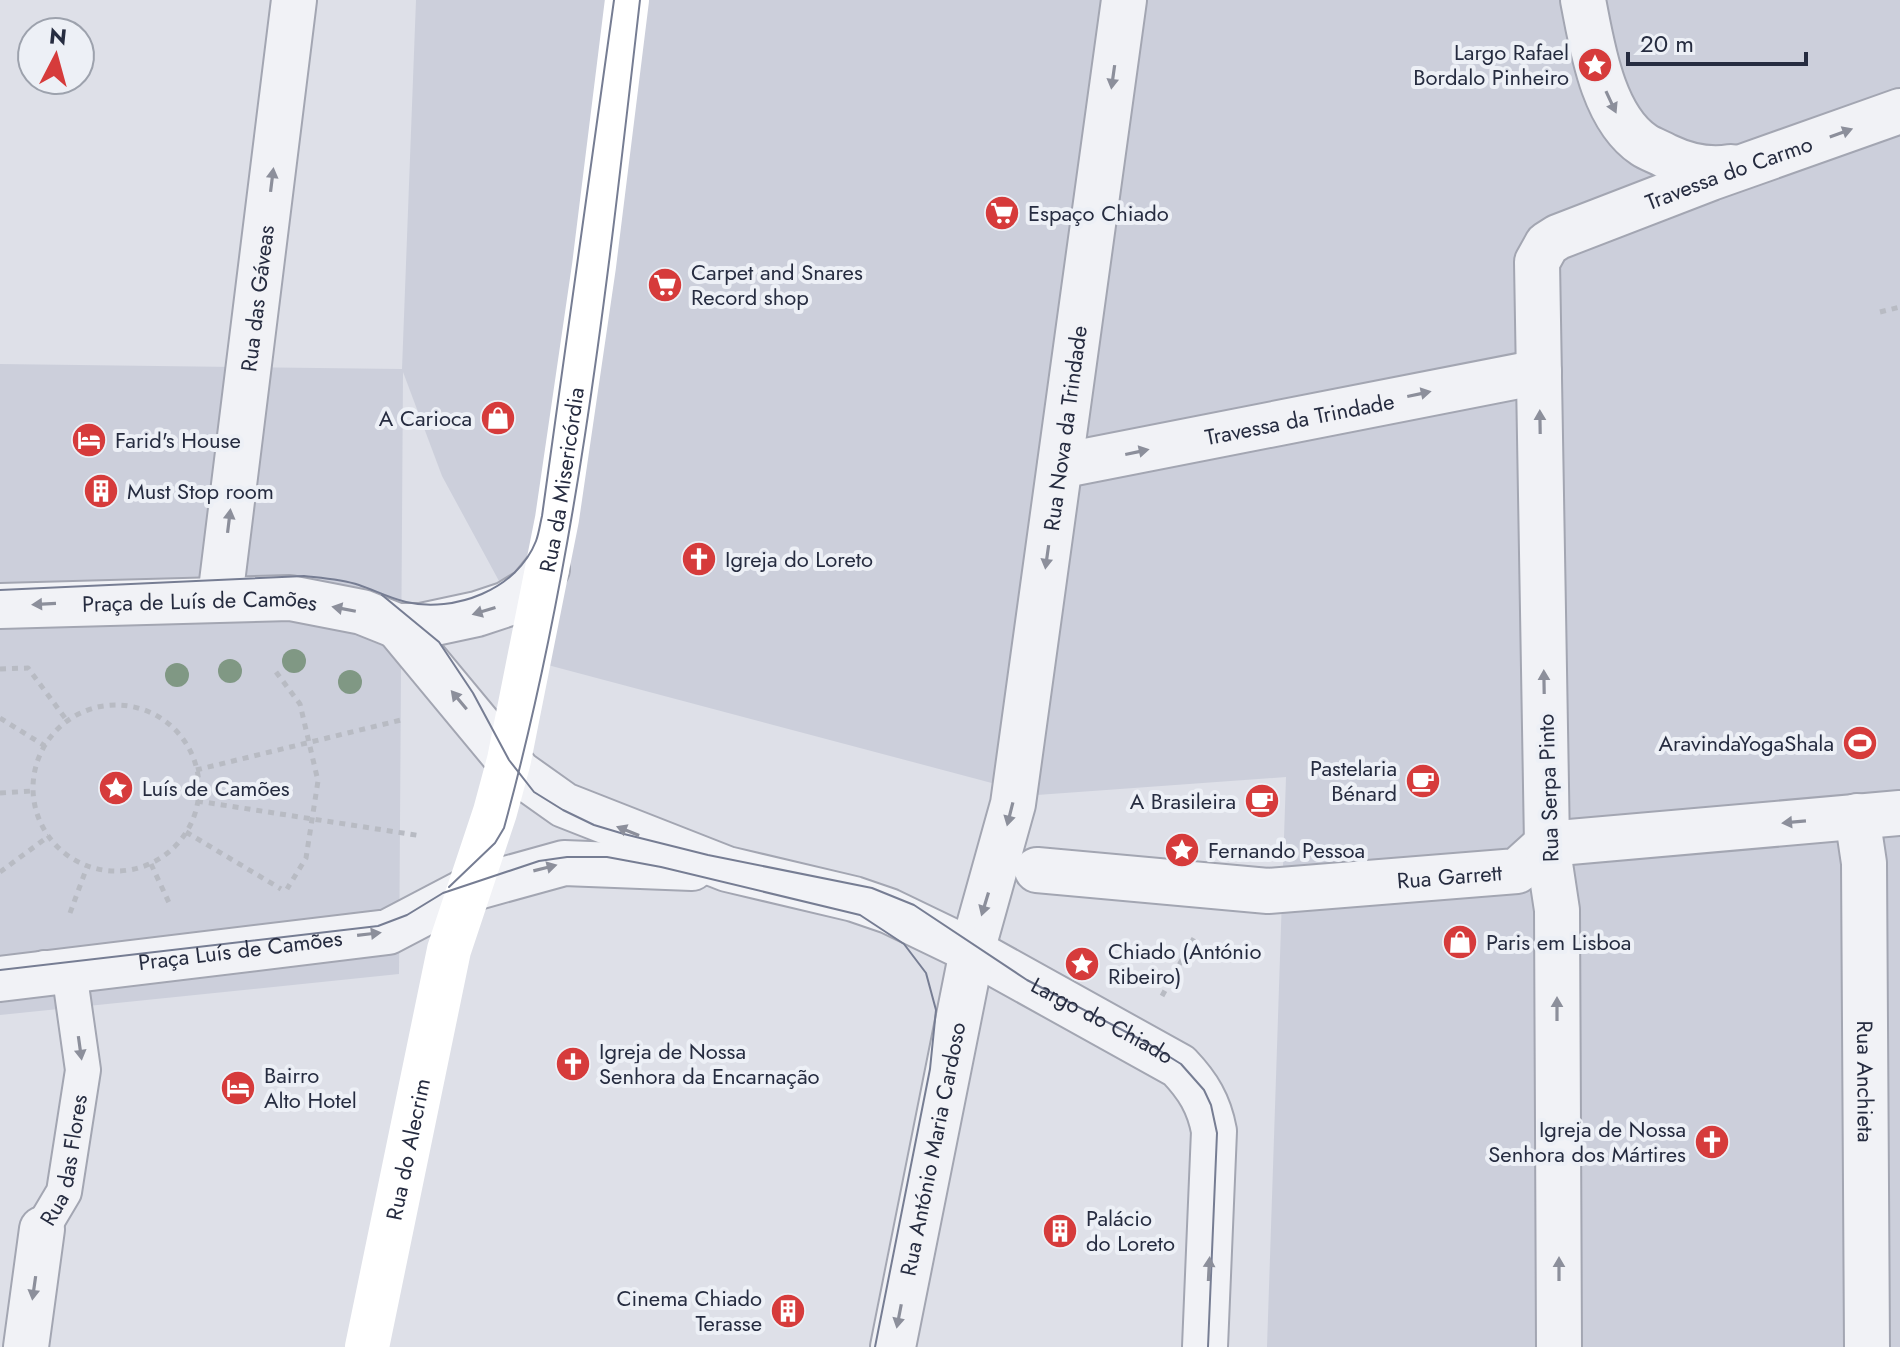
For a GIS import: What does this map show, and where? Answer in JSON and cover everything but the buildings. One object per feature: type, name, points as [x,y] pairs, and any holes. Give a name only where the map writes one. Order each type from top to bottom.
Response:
[{"type":"main road","name":"Rua da Misericórdia","points":[[449,950],[509,760],[557,519],[627,0]]},
{"type":"main road","name":"Rua do Alecrim","points":[[367,1347],[449,950]]},
{"type":"street","name":"Rua das Gáveas","points":[[220,598],[294,0]]},
{"type":"street","name":"Rua Nova da Trindade","points":[[1018,863],[1013,804],[1124,0]]},
{"type":"street","points":[[1583,0],[1597,68],[1614,111],[1642,144],[1680,163],[1713,170],[1756,164]]},
{"type":"street","name":"Travessa do Carmo","points":[[1558,237],[1711,178],[1900,111]]},
{"type":"street","name":"Rua Serpa Pinto","points":[[1558,237],[1547,244],[1537,262],[1547,844],[1557,910],[1559,1347]]},
{"type":"street","name":"Travessa da Trindade","points":[[1060,466],[1539,372]]},
{"type":"street","points":[[397,626],[421,626],[507,604],[530,590],[547,569]]},
{"type":"street","name":"Praça de Luís de Camões","points":[[0,606],[290,598],[362,612],[397,626]]},
{"type":"street","points":[[397,626],[509,760]]},
{"type":"street","name":"Largo do Chiado","points":[[509,760],[519,773],[564,805],[727,869],[854,899],[889,911],[972,951],[1179,1066],[1202,1093],[1211,1113],[1215,1154],[1205,1347]]},
{"type":"street","points":[[1547,844],[1900,813]]},
{"type":"street","name":"Rua Anchieta","points":[[1857,816],[1864,863],[1867,1347]]},
{"type":"street","name":"Rua Garrett","points":[[1018,863],[1268,891],[1517,871],[1547,844]]},
{"type":"street","name":"Largo do Chiado","points":[[470,889],[564,863],[727,869]]},
{"type":"street","points":[[972,951],[1018,863]]},
{"type":"street","name":"Praça Luís de Camões","points":[[0,979],[388,932],[470,889]]},
{"type":"street","name":"Rua António Maria Cardoso","points":[[893,1347],[972,951]]},
{"type":"street","name":"Rua das Flores","points":[[26,1347],[42,1229]]},
{"type":"lane","points":[[0,966],[69,971]]},
{"type":"lane","name":"Rua das Flores","points":[[42,1229],[64,1192],[83,1070],[69,971]]},
{"type":"path","points":[[1880,312],[1900,307]]},
{"type":"path","points":[[0,669],[28,668],[68,722]]},
{"type":"path","points":[[186,832],[285,892],[306,858],[318,781],[300,704],[276,672]]},
{"type":"path","points":[[112,705],[145,710],[173,727],[192,753],[199,785],[194,818],[178,845],[151,864],[119,872],[87,867],[59,850],[40,823],[32,791],[37,760],[54,732],[68,722],[80,713],[112,705]]},
{"type":"path","points":[[0,718],[45,746]]},
{"type":"path","points":[[196,770],[411,718]]},
{"type":"path","points":[[0,793],[32,791]]},
{"type":"path","points":[[197,801],[422,836]]},
{"type":"path","points":[[0,872],[49,836]]},
{"type":"path","points":[[151,864],[172,910]]},
{"type":"path","points":[[70,913],[87,867]]},
{"type":"path","points":[[1171,981],[1197,933]]},
{"type":"shaded area","points":[[416,0],[1900,0],[1900,1347],[1267,1347],[1286,777],[1037,795],[544,664],[442,476],[403,372],[399,974],[0,1015],[0,364],[402,369]]},
{"type":"tram line","points":[[0,590],[304,576],[352,583],[406,602],[425,605],[444,604],[482,594],[514,573],[536,541],[542,516],[614,0]]},
{"type":"tram line","points":[[449,887],[495,843],[504,828],[530,726],[552,623],[588,417],[640,0]]},
{"type":"tram line","points":[[382,595],[439,642],[473,693],[509,760],[534,792],[563,810],[594,825],[624,834],[708,855],[872,888],[914,905],[1027,980],[1181,1064],[1204,1090],[1217,1133],[1208,1347]]},
{"type":"tram line","points":[[0,970],[378,926],[407,915],[443,893],[539,861],[567,857],[607,857],[661,867],[860,915],[904,944],[926,973],[936,1010],[930,1069],[875,1347]]},
{"type":"place","name":"Largo Rafael Bordalo Pinheiro","points":[[1595,65]]},
{"type":"place","name":"Espaço Chiado","points":[[1002,213]]},
{"type":"place","name":"Carpet and Snares Record shop","points":[[665,285]]},
{"type":"place","name":"A Carioca","points":[[498,418]]},
{"type":"place","name":"Farid's House","points":[[89,440]]},
{"type":"place","name":"Must Stop room","points":[[101,491]]},
{"type":"place","name":"Igreja do Loreto","points":[[699,559]]},
{"type":"place","name":"AravindaYogaShala","points":[[1860,743]]},
{"type":"place","name":"Pastelaria Bénard","points":[[1423,781]]},
{"type":"place","name":"Luís de Camões","points":[[116,788]]},
{"type":"place","name":"A Brasileira","points":[[1262,801]]},
{"type":"place","name":"Fernando Pessoa","points":[[1182,850]]},
{"type":"place","name":"Paris em Lisboa","points":[[1460,942]]},
{"type":"place","name":"Chiado (António Ribeiro)","points":[[1082,964]]},
{"type":"place","name":"Igreja de Nossa Senhora da Encarnação","points":[[573,1064]]},
{"type":"place","name":"Bairro Alto Hotel","points":[[238,1088]]},
{"type":"place","name":"Igreja de Nossa Senhora dos Mártires","points":[[1712,1142]]},
{"type":"place","name":"Palácio do Loreto","points":[[1060,1231]]},
{"type":"place","name":"Cinema Chiado Terasse","points":[[788,1311]]}]
